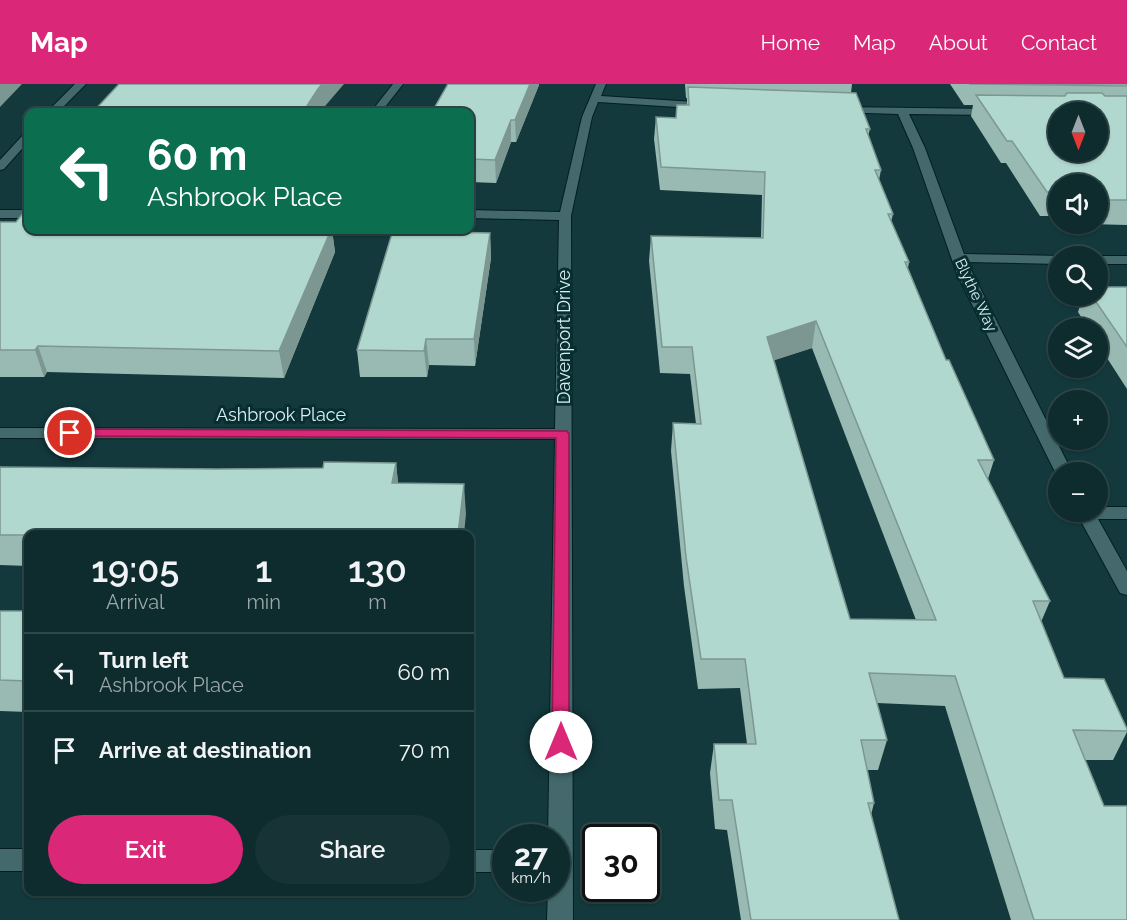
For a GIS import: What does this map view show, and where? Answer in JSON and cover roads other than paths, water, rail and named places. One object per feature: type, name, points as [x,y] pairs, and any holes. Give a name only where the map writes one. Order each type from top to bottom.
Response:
[{"type":"street","points":[[56,108],[81,84]]},
{"type":"street","points":[[379,108],[398,84]]},
{"type":"street","points":[[598,91],[726,106]]},
{"type":"street","name":"Davenport Drive","points":[[558,824],[565,216],[587,117],[598,91]]},
{"type":"street","points":[[827,110],[1002,112]]},
{"type":"street","name":"Blythe Way","points":[[902,111],[919,148],[964,274],[1059,462]]},
{"type":"street","points":[[0,167],[24,140]]},
{"type":"street","points":[[0,214],[24,214]]},
{"type":"street","points":[[474,214],[565,216]]},
{"type":"street","points":[[958,258],[1048,260]]},
{"type":"street","points":[[1108,260],[1127,260]]},
{"type":"street","name":"Ashbrook Place","points":[[0,433],[563,434]]},
{"type":"street","points":[[1108,513],[1127,513]]},
{"type":"street","points":[[1091,522],[1127,588]]},
{"type":"street","points":[[0,860],[24,860]]},
{"type":"street","points":[[474,861],[492,861]]},
{"type":"street","name":"Davenport Drive","points":[[559,902],[560,920]]}]
